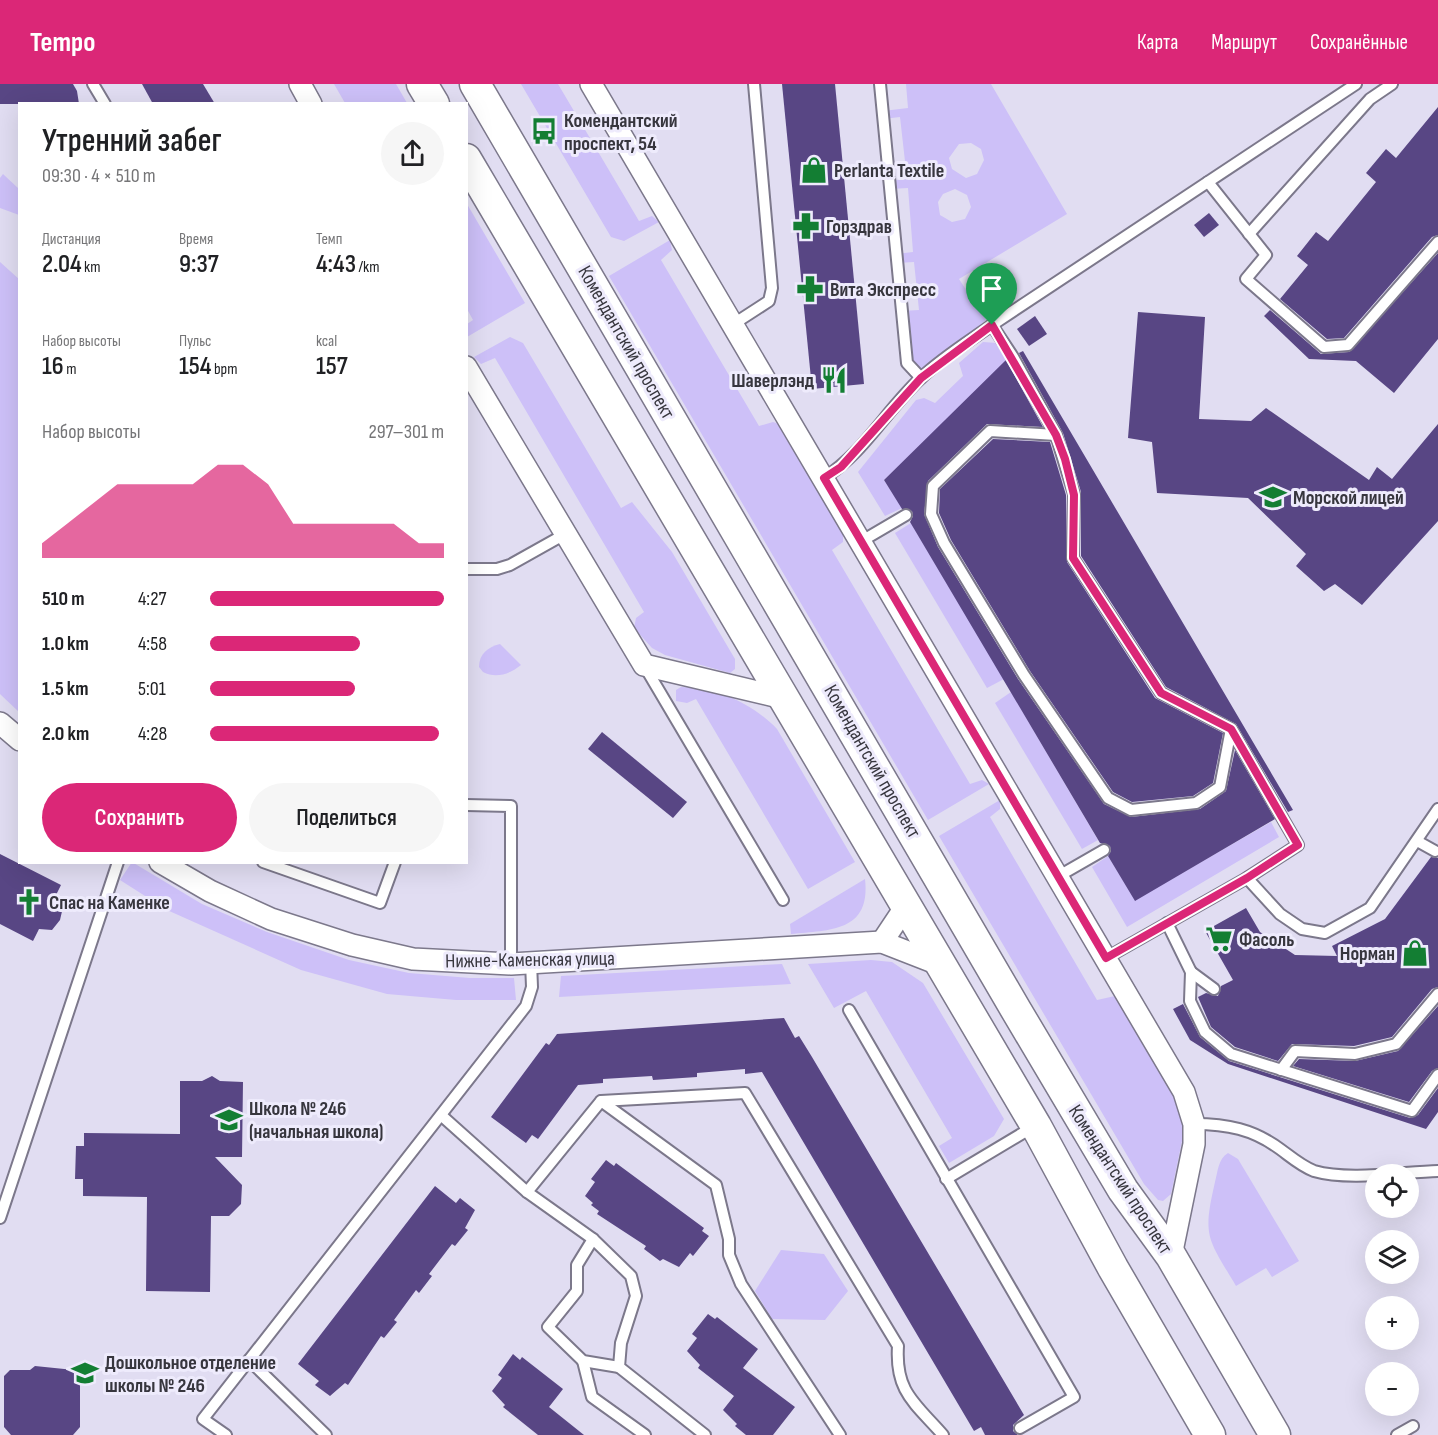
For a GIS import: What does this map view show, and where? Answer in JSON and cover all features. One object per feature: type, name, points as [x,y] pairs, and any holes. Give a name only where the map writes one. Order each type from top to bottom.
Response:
[{"type":"main road","points":[[422,84],[433,102]]},
{"type":"main road","name":"Комендантский проспект","points":[[475,84],[1022,1020],[1123,1190],[1171,1256],[1275,1435]]},
{"type":"main road","points":[[468,162],[1036,1126],[1113,1268],[1210,1435]]},
{"type":"street","points":[[300,84],[310,102]]},
{"type":"street","points":[[595,85],[732,325],[1184,1092],[1194,1124],[1194,1144],[1171,1256]]},
{"type":"street","points":[[468,370],[644,665],[783,698]]},
{"type":"street","points":[[0,723],[18,738]]},
{"type":"street","name":"Нижне-Каменская улица","points":[[163,864],[210,891],[271,919],[352,945],[413,959],[521,963],[882,942],[941,965]]},
{"type":"street","points":[[882,942],[906,906]]},
{"type":"lane","points":[[93,84],[104,102]]},
{"type":"lane","points":[[732,325],[770,301],[772,288],[754,84]]},
{"type":"lane","points":[[880,84],[907,363],[921,378]]},
{"type":"lane","points":[[824,478],[841,467],[921,378],[992,325],[1356,84]]},
{"type":"lane","points":[[1249,234],[1370,99],[1392,84]]},
{"type":"lane","points":[[1208,182],[1266,255],[1246,279],[1324,347],[1348,345],[1438,242]]},
{"type":"lane","points":[[992,325],[1056,435],[1074,495],[1073,558],[1161,693],[1231,729],[1298,845],[1247,878],[1106,958]]},
{"type":"lane","points":[[1056,435],[990,431],[933,486],[931,514],[944,543],[1024,675],[1107,798],[1131,810],[1196,803],[1220,787],[1231,729]]},
{"type":"lane","points":[[860,542],[906,515]]},
{"type":"lane","points":[[468,569],[497,569],[510,565],[567,533]]},
{"type":"lane","points":[[644,665],[783,900]]},
{"type":"lane","points":[[226,1435],[203,1419],[526,1006],[532,987],[521,963],[511,806],[468,805]]},
{"type":"lane","points":[[1247,878],[1280,914],[1302,928],[1325,933],[1370,908],[1438,809]]},
{"type":"lane","points":[[1417,842],[1435,851]]},
{"type":"lane","points":[[1057,876],[1104,850]]},
{"type":"lane","points":[[0,1218],[117,864]]},
{"type":"lane","points":[[269,864],[380,903],[393,864]]},
{"type":"lane","points":[[1167,923],[1191,972],[1214,989]]},
{"type":"lane","points":[[1191,972],[1190,1001],[1205,1032],[1231,1054],[1412,1111],[1438,1075]]},
{"type":"lane","points":[[1281,1070],[1295,1051],[1355,1054],[1396,1044],[1438,994]]},
{"type":"lane","points":[[849,1010],[1074,1397],[1020,1428]]},
{"type":"lane","points":[[527,1192],[601,1101],[745,1093],[898,1346],[897,1364],[901,1387],[943,1435]]},
{"type":"lane","points":[[601,1101],[716,1185],[729,1239],[729,1255],[741,1284],[840,1435]]},
{"type":"lane","points":[[442,1116],[527,1192],[593,1239],[631,1276],[636,1296],[621,1343],[619,1367]]},
{"type":"lane","points":[[1194,1124],[1231,1126],[1255,1133],[1298,1163],[1315,1171],[1335,1174],[1438,1171]]},
{"type":"lane","points":[[946,1179],[1036,1126]]},
{"type":"lane","points":[[593,1239],[576,1265],[576,1292],[548,1327],[583,1362],[592,1397],[645,1435]]},
{"type":"lane","points":[[249,1360],[326,1435]]},
{"type":"lane","points":[[583,1362],[619,1367],[705,1435]]},
{"type":"lane","points":[[1397,1435],[1413,1425]]},
{"type":"shaded area","points":[[334,84],[396,84],[406,102],[344,102]]},
{"type":"shaded area","points":[[521,84],[558,84],[639,221],[652,216],[659,222],[624,241],[611,237]]},
{"type":"shaded area","points":[[906,84],[991,84],[1067,214],[959,279],[986,320],[918,376],[907,363],[901,311],[919,310],[914,262],[897,263],[896,254],[913,252],[908,188],[890,189],[889,181],[907,179],[900,117],[883,119],[883,111],[908,108]],"holes":[[[971,143],[981,149],[984,160],[977,174],[966,178],[952,169],[949,158],[959,144]],[[955,189],[967,195],[971,207],[965,219],[952,222],[940,215],[938,202],[943,194]]]},
{"type":"shaded area","points":[[3,174],[18,188],[18,215],[0,208],[0,178]]},
{"type":"shaded area","points":[[468,206],[525,303],[468,336],[468,323],[473,320],[468,311]]},
{"type":"shaded area","points":[[670,240],[672,250],[661,260],[759,426],[773,422],[779,424],[843,533],[843,542],[832,550],[970,784],[982,780],[989,784],[928,820],[609,276]]},
{"type":"shaded area","points":[[0,262],[18,278],[18,711],[0,694]]},
{"type":"shaded area","points":[[510,337],[523,343],[621,508],[632,502],[672,552],[735,659],[735,669],[730,673],[665,655],[652,648],[634,628],[636,618],[644,612],[495,358],[481,364],[474,357]]},
{"type":"shaded area","points":[[983,342],[997,343],[1008,360],[884,480],[902,508],[885,516],[858,472],[916,400],[924,398],[935,403],[963,376],[959,363]]},
{"type":"shaded area","points":[[911,523],[1004,679],[987,688],[895,533]]},
{"type":"shaded area","points":[[500,644],[521,665],[503,674],[493,675],[483,672],[479,667],[482,655],[488,649]]},
{"type":"shaded area","points":[[681,687],[708,690],[734,699],[757,712],[777,729],[855,862],[808,889],[696,699],[687,703],[676,701],[676,690]]},
{"type":"shaded area","points":[[1011,692],[1098,840],[1082,849],[995,703]]},
{"type":"shaded area","points":[[1000,800],[1000,809],[990,817],[1097,1000],[1115,996],[1176,1101],[1182,1121],[1182,1141],[1171,1194],[1163,1201],[1158,1200],[1144,1184],[939,836]]},
{"type":"shaded area","points":[[1271,822],[1279,837],[1127,927],[1092,867],[1108,856],[1135,900]]},
{"type":"shaded area","points":[[131,864],[135,864],[202,904],[267,932],[349,960],[409,973],[470,978],[514,978],[516,1000],[456,1000],[387,994],[301,970],[167,910],[120,880]]},
{"type":"shaded area","points":[[865,879],[865,896],[855,919],[833,929],[791,934],[790,924]]},
{"type":"shaded area","points":[[871,960],[892,962],[923,983],[1004,1119],[994,1136],[949,1163],[939,1146],[952,1138],[866,991],[834,1008],[808,964]]},
{"type":"shaded area","points":[[782,964],[791,984],[559,997],[561,976]]},
{"type":"shaded area","points":[[1228,1153],[1238,1159],[1299,1261],[1272,1277],[1266,1268],[1236,1286],[1214,1247],[1209,1227],[1211,1201],[1220,1162]]},
{"type":"shaded area","points":[[781,1250],[824,1254],[848,1291],[825,1320],[772,1319],[755,1291]]},
{"type":"building","points":[[0,84],[73,84],[79,102],[18,102],[18,104],[0,104]]},
{"type":"building","points":[[142,84],[203,84],[214,102],[152,102]]},
{"type":"building","points":[[782,84],[835,84],[864,384],[812,389]]},
{"type":"building","points":[[1438,107],[1438,235],[1432,237],[1344,338],[1327,339],[1280,299],[1308,265],[1297,256],[1316,232],[1328,241],[1376,182],[1366,173],[1386,149],[1396,158]]},
{"type":"building","points":[[1209,213],[1219,225],[1204,237],[1194,225]]},
{"type":"building","points":[[1438,253],[1438,339],[1394,393],[1356,361],[1309,359],[1264,316],[1270,310],[1321,354],[1349,352]]},
{"type":"building","points":[[1138,312],[1205,317],[1199,419],[1251,421],[1266,408],[1369,480],[1377,467],[1392,479],[1438,424],[1438,521],[1362,605],[1335,584],[1324,591],[1296,566],[1306,554],[1248,498],[1157,493],[1152,442],[1128,438]]},
{"type":"building","points":[[1035,316],[1047,334],[1029,346],[1017,329]]},
{"type":"building","points":[[1023,351],[1293,810],[1288,812],[1236,724],[1166,687],[1081,556],[1081,492],[1063,433],[1019,353]]},
{"type":"building","points":[[1006,360],[1043,427],[987,424],[928,481],[924,514],[938,547],[1018,679],[1104,804],[1131,817],[1200,809],[1226,791],[1235,750],[1275,819],[1135,901],[1108,856],[1111,851],[1110,846],[1100,843],[910,522],[913,516],[912,511],[902,509],[884,480]]},
{"type":"building","points":[[993,439],[1050,442],[1066,495],[1067,562],[1155,698],[1223,733],[1213,783],[1193,796],[1132,802],[1113,792],[1030,671],[951,540],[939,513],[940,489]]},
{"type":"building","points":[[602,732],[687,802],[673,818],[588,749]]},
{"type":"building","name":"Спас на Каменке","points":[[0,854],[61,885],[55,897],[63,907],[60,920],[52,930],[39,929],[33,941],[0,924]]},
{"type":"building","points":[[1431,857],[1438,858],[1438,987],[1432,989],[1392,1037],[1354,1046],[1292,1044],[1278,1061],[1235,1047],[1211,1027],[1198,997],[1206,993],[1218,996],[1221,986],[1233,980],[1205,931],[1246,908],[1260,932],[1295,955],[1337,956],[1332,946],[1385,919]]},
{"type":"building","points":[[1183,1004],[1200,1037],[1229,1061],[1410,1118],[1418,1115],[1438,1088],[1438,1112],[1426,1129],[1228,1064],[1190,1040],[1173,1009]]},
{"type":"building","points":[[1438,1006],[1438,1068],[1432,1071],[1409,1102],[1293,1066],[1299,1059],[1355,1061],[1398,1051]]},
{"type":"building","points":[[784,1018],[795,1038],[799,1036],[812,1057],[1024,1415],[1013,1425],[1013,1431],[1018,1435],[985,1435],[981,1427],[974,1431],[762,1072],[745,1074],[745,1069],[697,1073],[697,1077],[653,1080],[652,1076],[603,1079],[603,1083],[578,1085],[538,1139],[532,1135],[526,1143],[491,1117],[546,1043],[549,1045],[557,1034]]},
{"type":"building","points":[[212,1076],[220,1081],[243,1082],[242,1157],[215,1157],[242,1185],[241,1204],[229,1216],[211,1216],[210,1292],[146,1291],[147,1197],[83,1196],[83,1179],[75,1179],[76,1146],[84,1146],[84,1133],[180,1134],[180,1081],[202,1081]]},
{"type":"building","points":[[606,1160],[614,1166],[616,1163],[704,1228],[702,1231],[709,1236],[693,1256],[690,1253],[679,1267],[663,1259],[660,1261],[644,1249],[646,1246],[597,1214],[599,1211],[585,1196],[595,1182],[591,1179]]},
{"type":"building","points":[[435,1186],[456,1203],[460,1198],[475,1210],[465,1228],[468,1230],[455,1246],[452,1244],[429,1274],[432,1276],[419,1293],[416,1290],[394,1320],[397,1322],[384,1338],[381,1336],[348,1385],[345,1383],[330,1396],[315,1385],[319,1381],[298,1364]]},
{"type":"building","points":[[708,1314],[715,1319],[717,1317],[758,1349],[743,1368],[795,1407],[773,1435],[746,1435],[735,1426],[737,1424],[723,1410],[734,1396],[698,1368],[700,1365],[687,1351],[697,1338],[692,1334]]},
{"type":"building","points":[[513,1354],[520,1360],[522,1357],[563,1389],[549,1407],[584,1435],[538,1435],[503,1407],[505,1405],[492,1391],[502,1378],[498,1375]]},
{"type":"building","points":[[35,1366],[74,1370],[80,1376],[80,1427],[73,1435],[11,1435],[4,1427],[4,1376],[10,1370],[30,1370]]},
{"type":"place","name":"Комендантский проспект, 54","points":[[544,131]]},
{"type":"place","name":"Perlanta Textile","points":[[814,170]]},
{"type":"place","name":"Горздрав","points":[[806,226]]},
{"type":"place","name":"Вита Экспресс","points":[[810,289]]},
{"type":"place","name":"Шаверлэнд","points":[[834,380]]},
{"type":"place","name":"Морской лицей","points":[[1273,497]]},
{"type":"place","name":"Спас на Каменке","points":[[29,902]]},
{"type":"place","name":"Фасоль","points":[[1219,939]]},
{"type":"place","name":"Норман","points":[[1415,953]]},
{"type":"place","name":"Школа № 246 (начальная школа)","points":[[229,1120]]},
{"type":"place","name":"Дошкольное отделение школы № 246","points":[[85,1373]]},
{"type":"route","points":[[992,325],[1013,357],[1056,435],[1065,459],[1074,495],[1073,558],[1161,693],[1231,729],[1298,845],[1247,878],[1106,958],[824,478],[841,467],[921,378],[992,325]]}]
